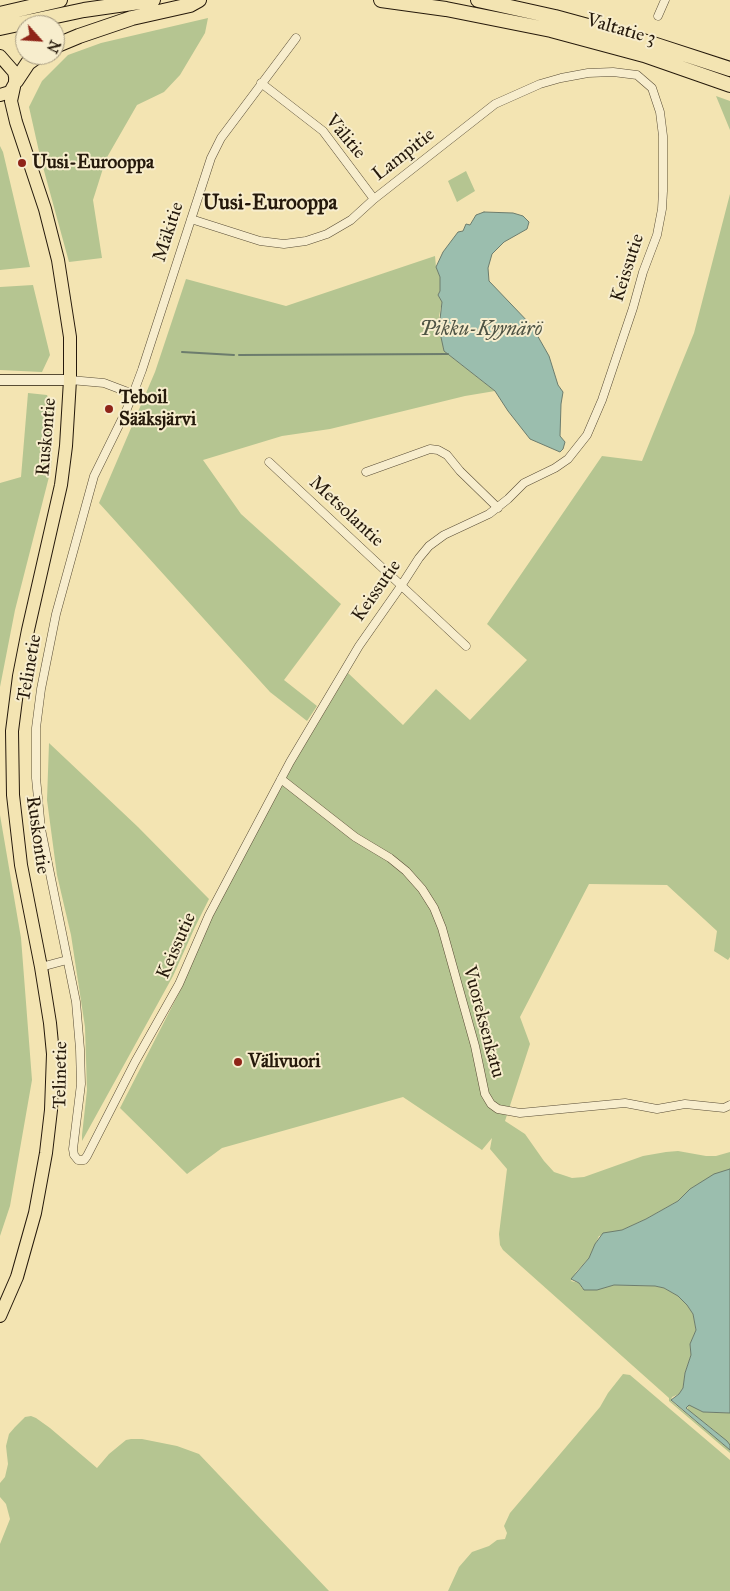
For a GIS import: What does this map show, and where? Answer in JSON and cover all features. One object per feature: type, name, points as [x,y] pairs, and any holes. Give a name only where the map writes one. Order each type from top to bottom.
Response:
[{"type":"highway","points":[[0,14],[60,0]]},
{"type":"highway","points":[[0,28],[84,10],[153,0]]},
{"type":"highway","points":[[65,42],[132,18],[190,5],[199,0]]},
{"type":"highway","name":"Valtatie 3","points":[[381,0],[446,8],[552,30],[644,55],[730,85]]},
{"type":"highway","name":"Valtatie 3","points":[[478,0],[555,17],[631,37],[730,69]]},
{"type":"highway","points":[[15,84],[27,65]]},
{"type":"main road","points":[[0,56],[14,72],[15,84],[8,94],[0,95]]},
{"type":"main road","name":"Ruskontie","points":[[0,1316],[17,1277],[35,1213],[46,1153],[51,1110],[53,1054],[49,1008],[20,856],[13,795],[12,731],[19,676],[28,630],[61,485],[66,446],[70,380],[70,336],[58,260],[45,209],[16,122],[11,101],[15,84]]},
{"type":"main road","name":"Ruskontie","points":[[0,100],[16,122]]},
{"type":"street","points":[[658,16],[665,0]]},
{"type":"street","name":"Mäkitie","points":[[133,394],[210,158],[221,138],[296,38]]},
{"type":"street","name":"Lampitie","points":[[191,219],[260,241],[284,244],[306,241],[327,234],[351,220],[374,199],[495,104],[540,84],[588,73],[613,72],[637,75]]},
{"type":"street","name":"Keissutie","points":[[78,1160],[84,1160],[87,1156],[135,1062],[179,984],[209,915],[281,779],[359,646],[428,546],[444,535],[498,508],[524,483],[535,476],[555,468],[568,459],[586,435],[602,400],[633,308],[643,272],[657,235],[662,209],[663,136],[656,97],[652,88],[637,75]]},
{"type":"street","name":"Välitie","points":[[261,83],[323,130],[374,199]]},
{"type":"street","points":[[0,380],[70,380],[104,383],[133,394]]},
{"type":"street","name":"Telinetie","points":[[78,1160],[74,1155],[73,1149],[81,1084],[76,1002],[41,829],[36,778],[37,718],[56,614],[94,476],[133,394]]},
{"type":"street","points":[[366,472],[430,449],[438,450],[447,455],[460,471],[498,508]]},
{"type":"street","name":"Metsolantie","points":[[269,462],[466,646]]},
{"type":"street","name":"Vuoreksenkatu","points":[[281,779],[355,837],[390,858],[406,871],[422,889],[434,908],[442,928],[475,1046],[485,1094],[491,1104],[498,1109],[520,1113],[625,1103],[657,1109],[685,1104],[724,1108],[730,1105]]},
{"type":"street","points":[[41,967],[67,960]]},
{"type":"green space","points":[[208,18],[205,33],[180,75],[164,92],[137,105],[106,159],[93,200],[102,258],[69,262],[40,156],[29,107],[42,81],[58,65],[65,65],[65,58],[68,55],[101,43]]},
{"type":"green space","points":[[716,96],[730,101],[730,130]]},
{"type":"green space","points":[[0,146],[3,152],[30,267],[0,270]]},
{"type":"green space","points":[[466,171],[475,191],[457,202],[448,181]]},
{"type":"green space","points":[[730,194],[730,957],[728,960],[714,951],[717,931],[667,885],[589,884],[520,1017],[530,1044],[505,1121],[525,1134],[554,1172],[572,1178],[584,1177],[643,1156],[666,1152],[678,1151],[716,1156],[730,1152],[730,1169],[714,1175],[690,1189],[678,1201],[646,1219],[622,1230],[599,1236],[589,1258],[576,1272],[571,1281],[579,1283],[582,1288],[594,1290],[614,1285],[655,1286],[664,1288],[678,1296],[687,1305],[693,1314],[696,1330],[690,1344],[691,1355],[685,1373],[683,1388],[679,1394],[672,1397],[671,1401],[730,1450],[730,1453],[669,1401],[669,1398],[503,1250],[500,1245],[499,1234],[507,1169],[490,1149],[492,1138],[482,1150],[403,1097],[222,1148],[187,1174],[120,1108],[181,989],[214,913],[294,763],[348,673],[403,725],[436,689],[470,720],[527,660],[487,624],[602,456],[642,461],[694,333]]},
{"type":"green space","points":[[435,256],[436,267],[440,277],[440,291],[438,295],[442,302],[439,316],[444,351],[495,391],[465,396],[330,429],[282,436],[203,460],[241,514],[341,604],[284,680],[317,706],[307,721],[270,692],[99,503],[155,372],[186,279],[286,306]]},
{"type":"green space","points":[[33,285],[50,355],[42,372],[0,370],[0,287]]},
{"type":"green space","points":[[28,393],[47,395],[54,412],[51,469],[15,610],[0,687],[0,483],[21,477]]},
{"type":"green space","points":[[49,743],[138,827],[209,899],[173,976],[82,1141],[87,1090],[85,1027],[71,935],[57,875],[47,800]]},
{"type":"green space","points":[[0,815],[21,938],[32,1080],[10,1206],[0,1236]]},
{"type":"green space","points":[[623,1374],[630,1375],[730,1460],[730,1591],[448,1591],[459,1567],[472,1552],[489,1546],[497,1540],[505,1539],[507,1533],[504,1526],[510,1513],[600,1407]]},
{"type":"green space","points":[[687,1405],[703,1412],[730,1413],[730,1445],[688,1410]]},
{"type":"green space","points":[[31,1416],[50,1428],[97,1468],[109,1454],[126,1440],[131,1439],[142,1439],[177,1446],[199,1454],[329,1591],[0,1591],[0,1544],[10,1519],[6,1504],[0,1497],[0,1483],[5,1477],[8,1464],[6,1446],[9,1434],[25,1417]]},
{"type":"water","name":"Pikku-Kyynärö","points":[[484,212],[513,213],[523,216],[529,222],[527,229],[504,242],[492,254],[488,268],[489,281],[532,326],[549,356],[558,385],[563,392],[560,436],[565,442],[560,452],[530,439],[495,391],[444,351],[439,328],[442,302],[438,295],[440,291],[440,277],[436,267],[443,252],[458,232],[463,231],[466,224],[470,225],[476,215]]},
{"type":"water","points":[[730,1169],[730,1413],[703,1412],[689,1405],[686,1408],[727,1441],[730,1445],[730,1450],[671,1400],[683,1388],[685,1373],[691,1355],[690,1344],[696,1330],[693,1314],[687,1305],[678,1296],[664,1288],[614,1285],[597,1290],[584,1290],[579,1283],[571,1279],[589,1258],[595,1244],[603,1233],[622,1230],[646,1219],[678,1201],[690,1189],[714,1174]]},
{"type":"waterway","points":[[182,352],[234,355]]},
{"type":"waterway","points":[[239,355],[448,354]]},
{"type":"place","name":"Uusi-Eurooppa","points":[[22,163]]},
{"type":"place","name":"Teboil Sääksjärvi","points":[[109,409]]},
{"type":"place","name":"Välivuori","points":[[238,1062]]},
{"type":"district","name":"Uusi-Eurooppa","points":[[270,204]]}]
